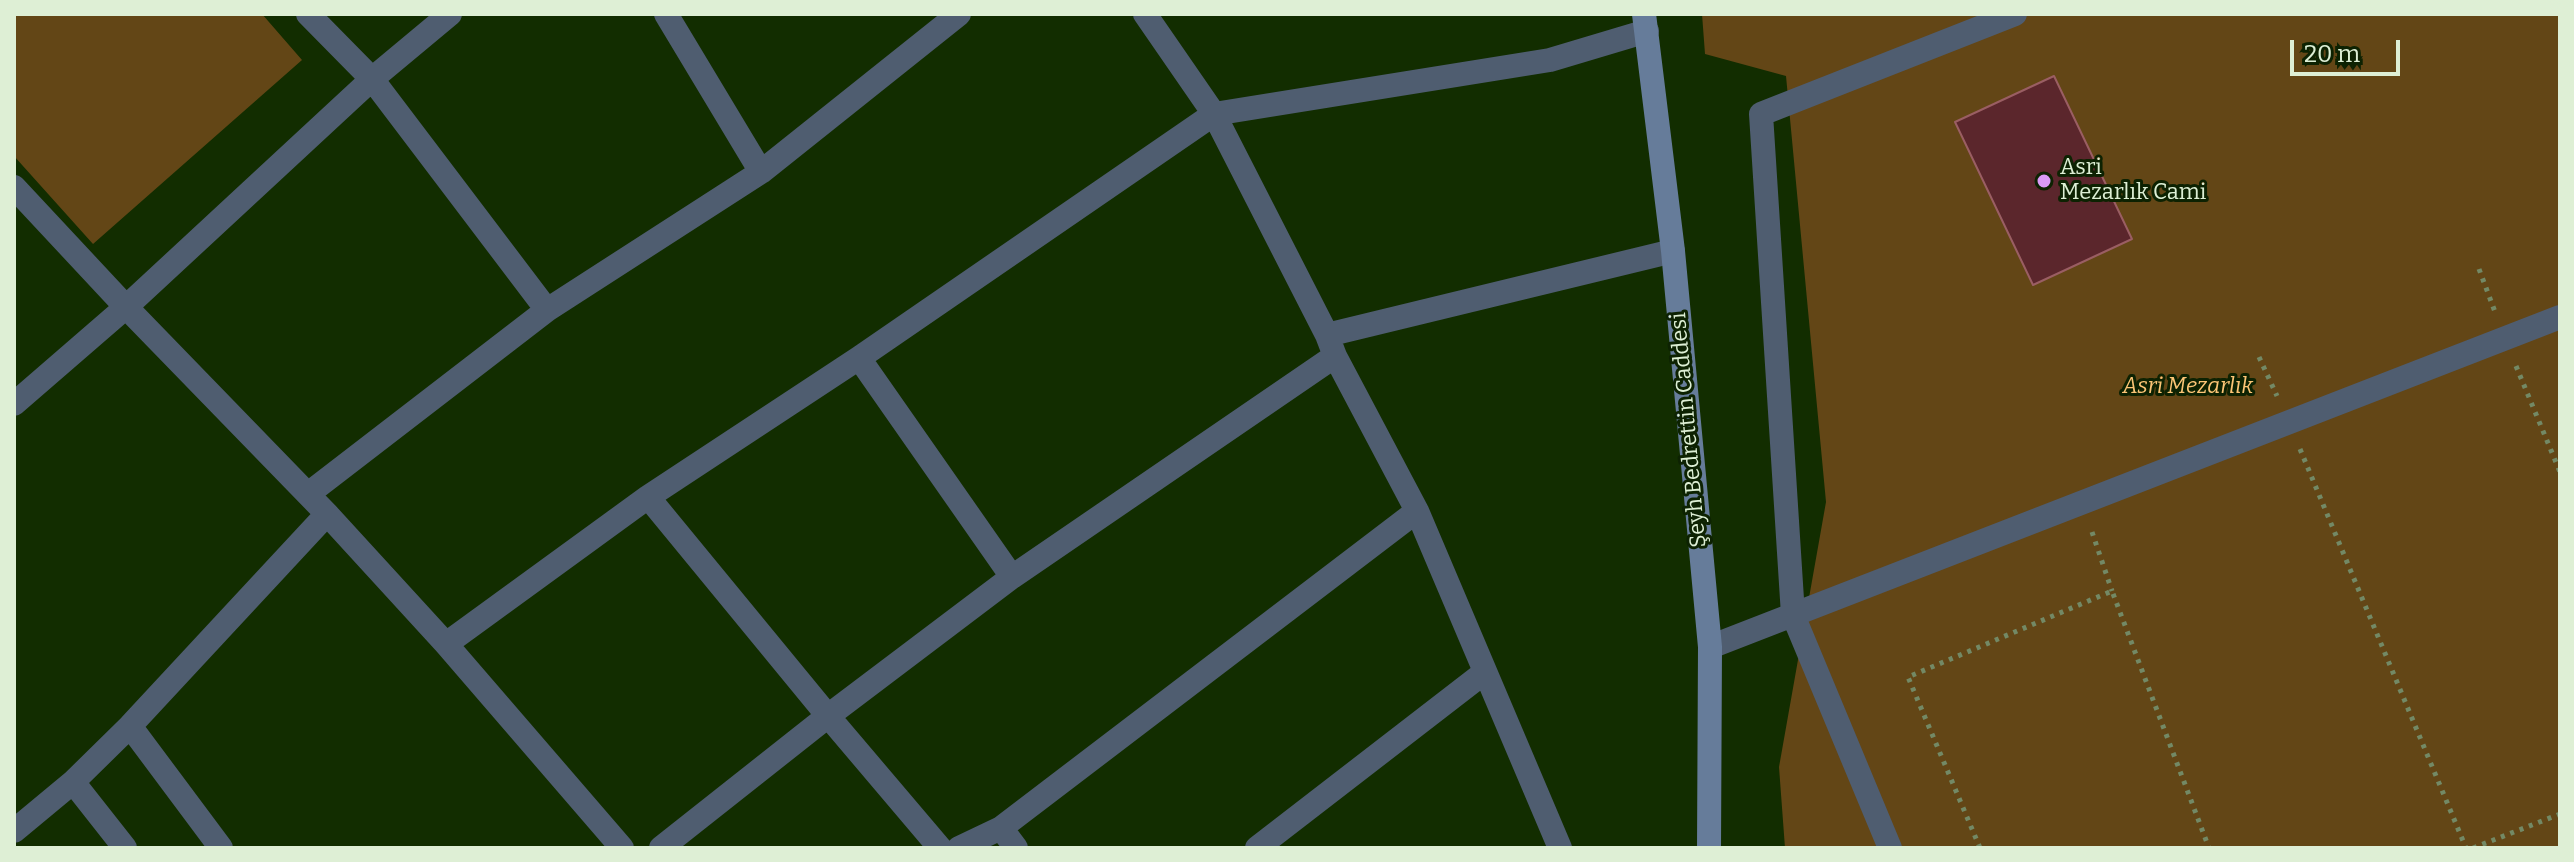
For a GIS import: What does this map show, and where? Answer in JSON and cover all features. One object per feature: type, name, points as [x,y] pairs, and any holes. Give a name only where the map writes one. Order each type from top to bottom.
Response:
[{"type":"main road","name":"Şeyh Bedrettin Caddesi","points":[[1646,23],[1673,251],[1710,647],[1709,848]]},
{"type":"street","points":[[308,14],[372,79],[547,310]]},
{"type":"street","points":[[14,404],[126,307],[372,79],[450,14]]},
{"type":"street","points":[[666,14],[761,172]]},
{"type":"street","points":[[308,494],[547,310],[761,172],[959,14]]},
{"type":"street","points":[[1145,14],[1214,114],[1417,511],[1560,848]]},
{"type":"street","points":[[1890,848],[1793,615],[1761,114],[2015,14]]},
{"type":"street","points":[[446,644],[648,497],[859,358],[1214,114],[1550,60],[1646,23]]},
{"type":"street","points":[[14,187],[327,514],[446,644],[622,848]]},
{"type":"street","points":[[661,848],[828,716],[1012,577],[1331,345],[1673,251]]},
{"type":"street","points":[[1710,647],[2560,317]]},
{"type":"street","points":[[859,358],[1012,577]]},
{"type":"street","points":[[648,497],[940,848]]},
{"type":"street","points":[[959,848],[1001,828],[1417,511]]},
{"type":"street","points":[[14,831],[73,782],[130,726],[327,514]]},
{"type":"street","points":[[1257,848],[1485,672]]},
{"type":"street","points":[[130,726],[221,848]]},
{"type":"street","points":[[73,782],[125,848]]},
{"type":"street","points":[[1001,828],[1016,848]]},
{"type":"path","points":[[2479,269],[2560,472]]},
{"type":"path","points":[[2259,357],[2466,848]]},
{"type":"path","points":[[2082,502],[2112,591],[2209,848]]},
{"type":"path","points":[[1980,848],[1908,677],[2112,591]]},
{"type":"path","points":[[2473,848],[2560,814]]},
{"type":"green space","points":[[14,14],[262,14],[302,60],[93,244],[14,156]]},
{"type":"green space","name":"Asri Mezarlık","points":[[1702,14],[2560,14],[2560,848],[1785,848],[1779,767],[1826,502],[1786,76],[1705,54]]},
{"type":"building","name":"Asri Mezarlık Cami","points":[[2054,76],[2132,239],[2033,285],[1955,122]]},
{"type":"place","name":"Asri Mezarlık Cami","points":[[2044,181]]}]
